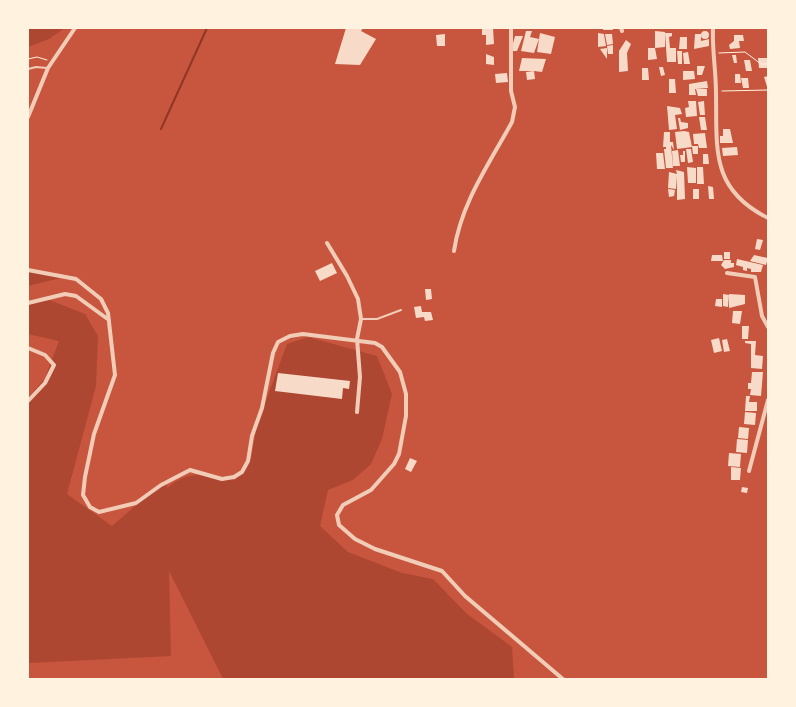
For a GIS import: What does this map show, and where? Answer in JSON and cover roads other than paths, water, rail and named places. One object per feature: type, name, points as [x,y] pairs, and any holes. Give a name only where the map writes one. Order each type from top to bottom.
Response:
[{"type":"street","points":[[28,117],[48,68],[75,28]]},
{"type":"street","points":[[454,251],[457,230],[465,206],[512,122],[515,107],[511,91],[511,28]]},
{"type":"street","points":[[712,28],[716,91],[716,143],[721,166],[739,199],[768,218]]},
{"type":"street","points":[[327,243],[347,276],[358,299],[362,319],[357,339],[360,377],[357,412]]},
{"type":"street","points":[[28,270],[76,279],[101,299],[108,312],[115,375],[94,434],[85,477],[84,495],[90,507],[99,512],[136,503],[161,485],[190,470],[222,479],[234,477],[242,472],[248,461],[252,436],[262,408],[273,353],[278,342],[290,336],[303,334],[357,339],[374,342],[382,347],[396,367],[406,394],[406,416],[399,454],[394,464],[371,490],[343,505],[337,515],[339,525],[355,539],[375,549],[442,571],[464,596],[564,680]]},
{"type":"street","points":[[727,273],[755,277],[762,316],[768,327]]},
{"type":"street","points":[[28,303],[65,294],[76,296],[109,320]]},
{"type":"street","points":[[28,348],[45,355],[54,365],[45,383],[28,401]]},
{"type":"street","points":[[749,471],[768,400]]},
{"type":"lane","points":[[28,69],[36,67],[48,68]]},
{"type":"lane","points":[[362,319],[377,319],[401,310]]},
{"type":"waterway","points":[[161,129],[207,28]]}]
